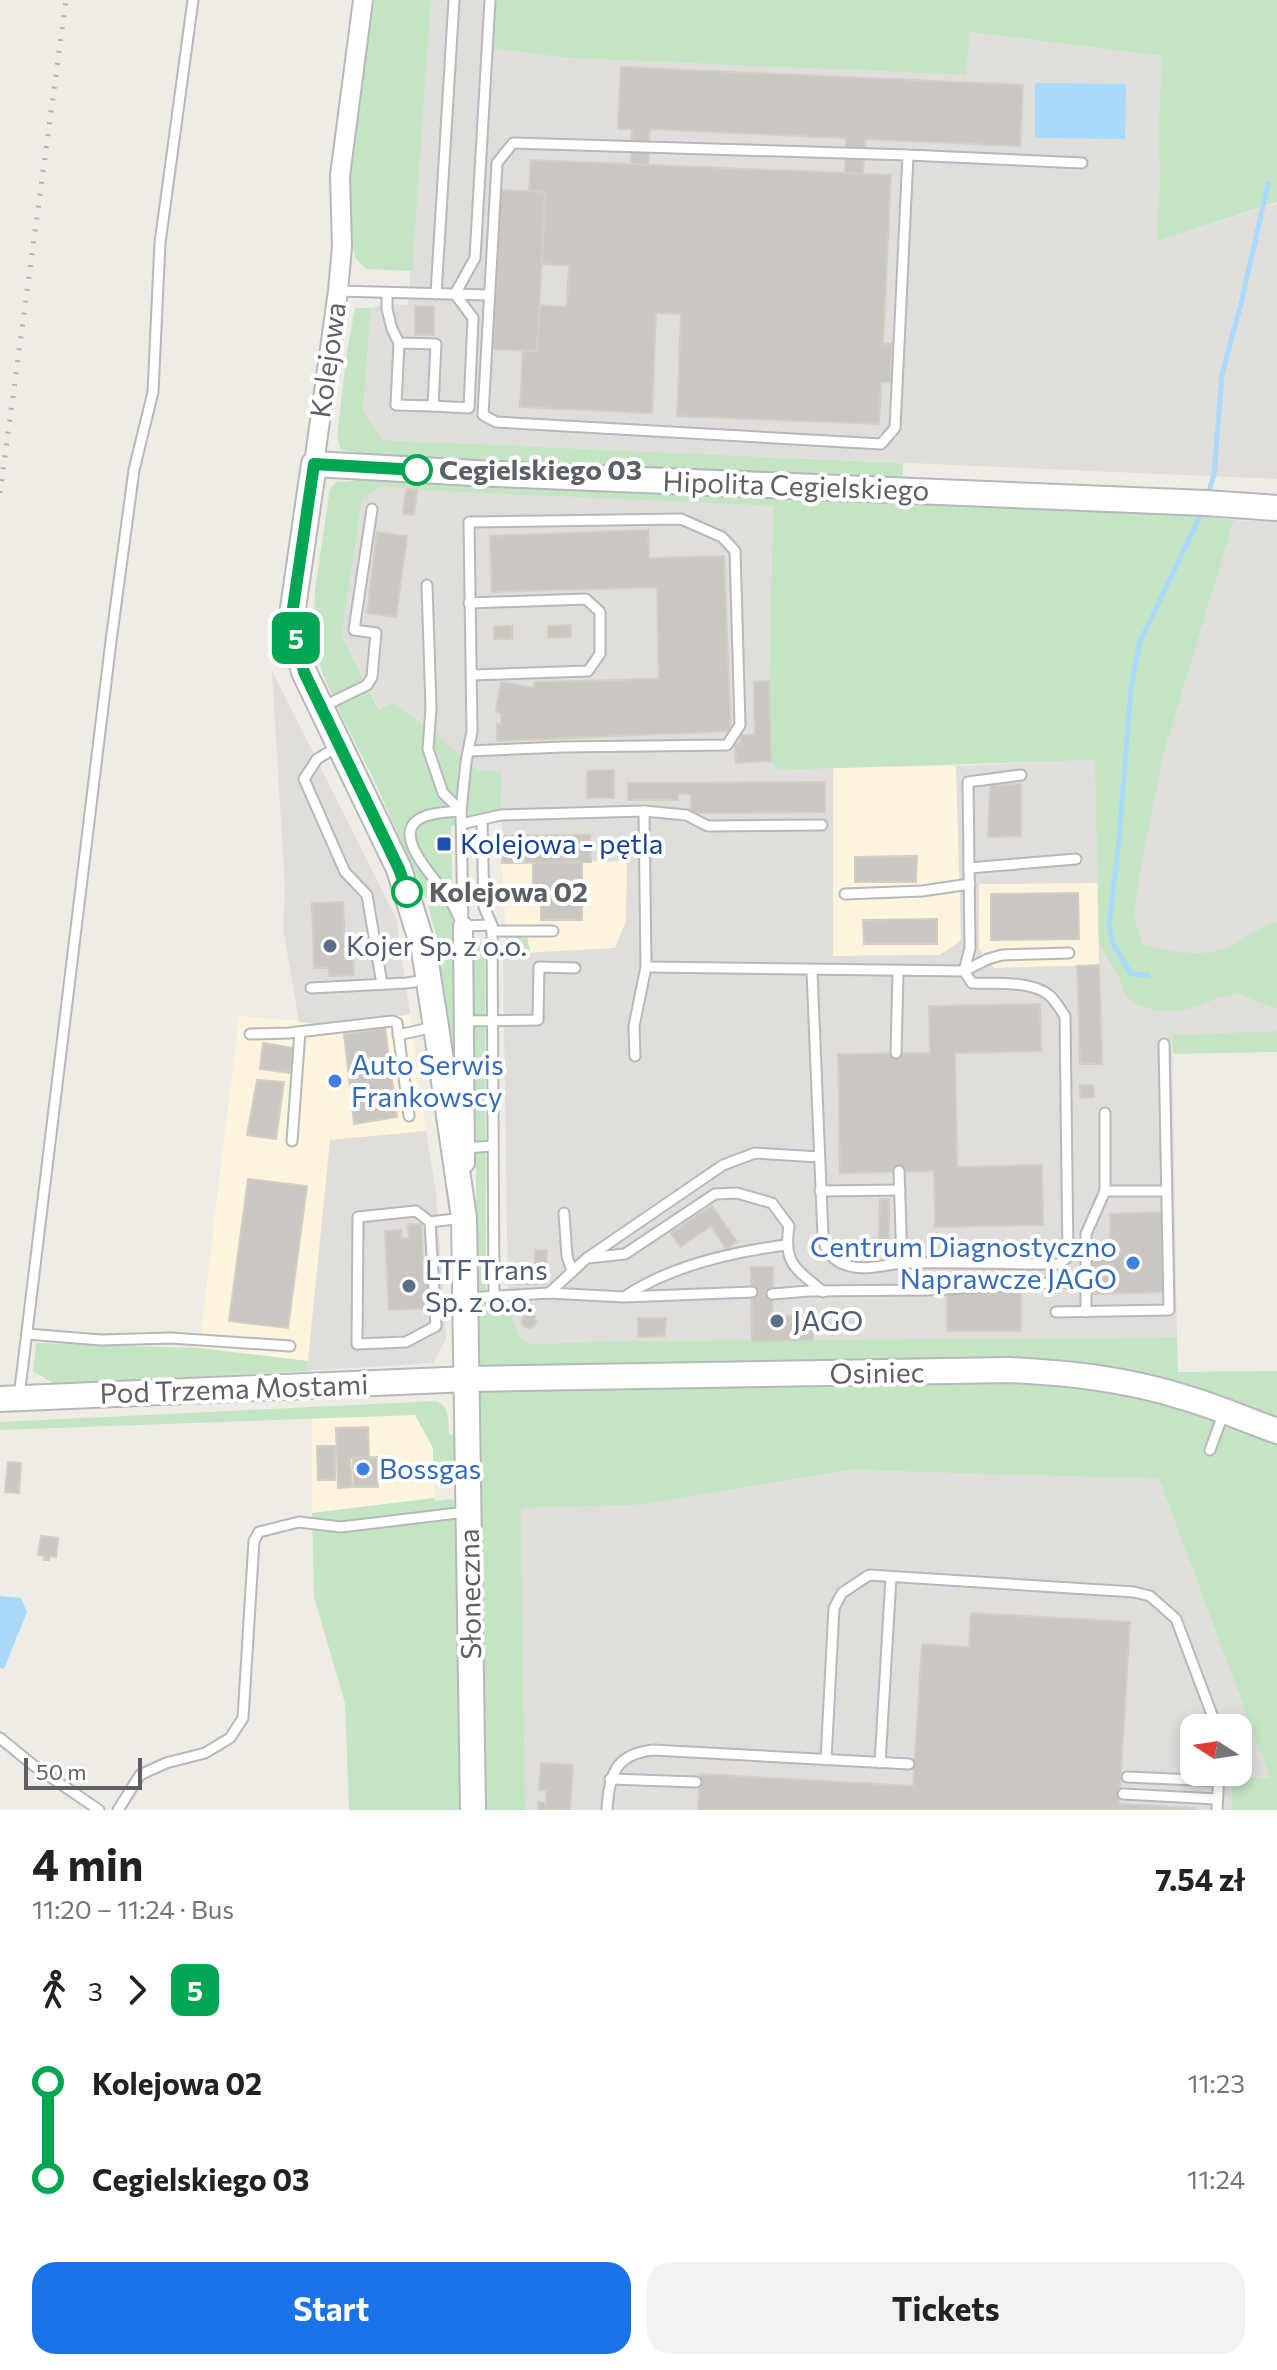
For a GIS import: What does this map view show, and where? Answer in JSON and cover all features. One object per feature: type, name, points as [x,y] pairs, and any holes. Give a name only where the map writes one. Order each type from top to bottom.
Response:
[{"type":"street","name":"Kolejowa","points":[[363,0],[340,176],[342,247],[338,291],[293,608],[304,672],[399,869],[421,938],[464,1218]]},
{"type":"street","name":"Hipolita Cegielskiego","points":[[314,464],[1277,508]]},
{"type":"street","name":"Kolejowa","points":[[463,926],[468,1379]]},
{"type":"street","name":"Osiniec","points":[[468,1379],[1010,1370],[1054,1372],[1118,1381],[1185,1397],[1277,1431]]},
{"type":"street","name":"Pod Trzema Mostami","points":[[9,1399],[468,1379]]},
{"type":"street","name":"Słoneczna","points":[[468,1379],[473,1810]]},
{"type":"lane","points":[[9,1399],[27,1334],[113,625],[134,470],[153,392],[160,243],[193,0]]},
{"type":"lane","points":[[436,294],[454,0]]},
{"type":"lane","points":[[455,294],[475,258],[490,0]]},
{"type":"lane","points":[[908,155],[895,428],[881,444],[496,422],[483,415],[497,163],[513,143],[908,155],[1082,163]]},
{"type":"lane","points":[[338,291],[488,295]]},
{"type":"lane","points":[[387,293],[387,309],[399,343],[396,405],[469,408],[473,318],[455,294]]},
{"type":"lane","points":[[399,343],[436,344],[433,406]]},
{"type":"lane","points":[[322,707],[367,685],[372,677],[376,633],[354,630],[372,509]]},
{"type":"lane","points":[[461,811],[466,762],[472,731],[469,522],[681,519],[722,537],[735,551],[740,725],[727,745],[469,751]]},
{"type":"lane","points":[[427,585],[431,708],[428,749],[443,793],[461,811]]},
{"type":"lane","points":[[469,603],[586,599],[600,612],[600,654],[588,671],[472,675]]},
{"type":"lane","points":[[340,746],[317,759],[304,779],[345,872],[367,895],[382,984]]},
{"type":"lane","points":[[812,971],[820,1191],[824,1246],[829,1255],[854,1268],[902,1263],[1059,1264],[1068,1257],[1065,1016],[1049,995],[1036,989],[972,983],[964,971],[970,948],[968,782],[1021,775]]},
{"type":"lane","name":"Kolejowa","points":[[461,811],[463,926],[450,899],[413,849],[410,838],[412,827],[421,818],[461,811]]},
{"type":"lane","points":[[461,824],[501,815],[644,811],[686,815],[708,826],[822,825]]},
{"type":"lane","points":[[635,1056],[634,1026],[646,967],[644,811]]},
{"type":"lane","points":[[482,821],[484,907],[492,928],[494,1297]]},
{"type":"lane","points":[[969,868],[1076,859]]},
{"type":"lane","points":[[845,894],[922,891],[970,884]]},
{"type":"lane","points":[[463,926],[553,931]]},
{"type":"lane","points":[[646,967],[964,971],[1002,955],[1069,953]]},
{"type":"lane","points":[[464,1021],[538,1020],[539,967],[575,968]]},
{"type":"lane","points":[[896,1053],[898,972]]},
{"type":"lane","points":[[311,988],[429,979]]},
{"type":"lane","points":[[250,1034],[397,1023],[409,1116]]},
{"type":"lane","points":[[398,1035],[436,1027]]},
{"type":"lane","points":[[292,1141],[300,1032]]},
{"type":"lane","points":[[1056,1312],[1169,1310],[1164,1044]]},
{"type":"lane","points":[[407,1103],[446,1095]]},
{"type":"lane","points":[[1086,1312],[1086,1234],[1105,1191],[1105,1113]]},
{"type":"lane","points":[[465,1148],[493,1146]]},
{"type":"lane","points":[[549,1293],[587,1258],[723,1165],[755,1153],[819,1157]]},
{"type":"lane","points":[[899,1171],[902,1263]]},
{"type":"lane","points":[[820,1191],[900,1190]]},
{"type":"lane","points":[[1105,1191],[1166,1191]]},
{"type":"lane","points":[[587,1258],[625,1254],[715,1194],[737,1193],[772,1203],[789,1226],[786,1245],[790,1262],[823,1292]]},
{"type":"lane","points":[[430,1222],[436,1326],[406,1342],[357,1344],[358,1217],[416,1211],[430,1222],[464,1218]]},
{"type":"lane","points":[[564,1213],[567,1256],[572,1271]]},
{"type":"lane","points":[[624,1297],[651,1279],[739,1252],[786,1245]]},
{"type":"lane","points":[[772,1294],[928,1290],[1086,1281]]},
{"type":"lane","points":[[467,1298],[549,1293],[624,1297],[752,1292]]},
{"type":"lane","points":[[27,1334],[101,1340],[171,1338],[290,1346]]},
{"type":"lane","points":[[1210,1450],[1225,1411]]},
{"type":"lane","points":[[118,1810],[140,1775],[166,1763],[205,1753],[230,1738],[243,1718],[254,1541],[259,1532],[299,1522],[341,1527],[469,1512]]},
{"type":"lane","points":[[826,1760],[834,1608],[842,1593],[869,1575],[1134,1592],[1150,1596],[1176,1619],[1212,1714]]},
{"type":"lane","points":[[880,1763],[891,1577]]},
{"type":"lane","points":[[0,1738],[33,1765],[99,1810]]},
{"type":"lane","points":[[607,1810],[612,1773],[636,1752],[653,1750],[909,1764]]},
{"type":"lane","points":[[1127,1777],[1180,1776]]},
{"type":"lane","points":[[610,1779],[696,1782]]},
{"type":"lane","points":[[1123,1794],[1217,1805]]},
{"type":"shaded area","points":[[431,0],[496,0],[493,48],[567,58],[965,75],[970,32],[1163,56],[1156,242],[1277,203],[1277,479],[382,440],[363,411],[371,308],[387,304],[408,305]]},
{"type":"shaded area","points":[[383,486],[773,505],[769,681],[833,768],[833,956],[939,955],[958,943],[961,938],[956,766],[1163,756],[1234,520],[1277,522],[1277,1031],[1172,1036],[1177,1337],[532,1344],[521,1339],[509,1312],[508,1296],[503,957],[507,954],[615,948],[626,921],[627,861],[502,863],[501,772],[478,772],[380,710],[342,635],[362,499]],"holes":[[[1098,883],[1099,965],[994,968],[979,949],[979,884]]]},
{"type":"shaded area","points":[[272,671],[396,918],[410,1014],[336,1026],[299,1022],[283,928],[285,889]]},
{"type":"shaded area","points":[[956,766],[961,938],[958,943],[939,955],[833,956],[833,768]]},
{"type":"shaded area","points":[[628,860],[626,921],[615,948],[507,954],[502,863]]},
{"type":"shaded area","points":[[1097,883],[1099,965],[995,968],[979,949],[979,884]]},
{"type":"shaded area","points":[[410,1015],[426,1131],[330,1141],[308,1361],[199,1348],[239,1016],[338,1024]]},
{"type":"shaded area","points":[[426,1131],[436,1192],[446,1339],[433,1363],[307,1371],[330,1140]]},
{"type":"shaded area","points":[[415,1415],[433,1448],[434,1498],[312,1513],[312,1418]]},
{"type":"shaded area","points":[[851,1470],[1159,1479],[1246,1714],[1180,1714],[1180,1786],[1232,1786],[1231,1810],[525,1810],[520,1508],[637,1505]]},
{"type":"shaded area","points":[[1252,1730],[1270,1778],[1252,1777]]},
{"type":"green space","points":[[373,0],[431,0],[412,271],[366,269],[355,258],[349,221],[350,182]]},
{"type":"green space","points":[[496,0],[1277,0],[1277,202],[1156,242],[1162,56],[970,32],[966,75],[567,58],[492,48]]},
{"type":"green space","points":[[355,308],[371,308],[363,411],[383,440],[903,463],[903,483],[354,459],[355,452],[341,450],[337,436]]},
{"type":"green space","points":[[356,475],[1204,509],[1202,516],[1234,520],[1163,756],[1134,918],[1143,944],[1188,953],[1222,949],[1277,922],[1277,1009],[1237,993],[1181,1011],[1154,1010],[1126,997],[1119,976],[1099,944],[1095,760],[777,770],[771,761],[769,681],[773,506],[383,486],[362,499],[342,635],[379,710],[394,703],[478,771],[501,771],[501,815],[451,826],[456,1078],[451,1075],[438,943],[426,898],[374,780],[337,707],[321,670],[313,638],[315,590],[330,488],[337,482],[354,481]]},
{"type":"green space","points":[[527,935],[530,952],[507,954],[506,936]]},
{"type":"green space","points":[[485,941],[486,1308],[509,1312],[521,1339],[533,1344],[1177,1337],[1178,1372],[1277,1371],[1277,1810],[1231,1810],[1232,1786],[1252,1786],[1252,1777],[1270,1778],[1252,1730],[1252,1714],[1246,1714],[1159,1479],[851,1470],[637,1505],[521,1508],[525,1810],[484,1810],[473,953],[480,942]]},
{"type":"green space","points":[[1277,1031],[1277,1052],[1173,1054],[1172,1035]]},
{"type":"green space","points":[[36,1343],[199,1348],[308,1361],[307,1371],[54,1384],[33,1371]]},
{"type":"green space","points":[[436,1401],[446,1411],[449,1434],[455,1435],[455,1464],[450,1472],[433,1472],[433,1448],[415,1415],[0,1430],[0,1422]]},
{"type":"green space","points":[[434,1498],[435,1501],[452,1499],[457,1503],[462,1810],[349,1810],[345,1703],[314,1597],[312,1513]]},
{"type":"water","points":[[1035,83],[1126,84],[1125,139],[1035,138]]},
{"type":"water","points":[[0,1596],[21,1598],[27,1612],[4,1669],[0,1668]]},
{"type":"building","points":[[621,67],[1023,85],[1020,146],[865,139],[863,174],[845,174],[846,138],[650,129],[648,165],[631,164],[632,129],[618,129]]},
{"type":"building","points":[[531,160],[891,175],[883,344],[892,344],[890,382],[881,382],[879,424],[677,416],[681,314],[656,313],[652,413],[520,407],[523,350],[537,351],[540,305],[567,307],[569,265],[542,264],[545,192],[529,191]]},
{"type":"building","points":[[501,190],[545,192],[537,351],[493,349]]},
{"type":"building","points":[[415,306],[434,306],[434,335],[415,335]]},
{"type":"building","points":[[406,489],[417,490],[414,515],[403,514]]},
{"type":"building","points":[[648,530],[649,558],[724,556],[731,731],[497,741],[497,724],[501,725],[501,714],[496,711],[501,682],[534,688],[534,682],[659,679],[657,587],[492,592],[490,536]]},
{"type":"building","points":[[377,532],[407,536],[396,617],[367,613]]},
{"type":"building","points":[[571,625],[571,637],[548,638],[548,626]]},
{"type":"building","points":[[494,626],[512,626],[512,639],[494,639]]},
{"type":"building","points":[[769,681],[771,761],[736,763],[735,744],[741,744],[740,735],[755,735],[754,682]]},
{"type":"building","points":[[614,770],[614,798],[587,798],[587,771]]},
{"type":"building","points":[[825,782],[825,812],[691,813],[691,794],[678,794],[678,800],[628,800],[628,783]]},
{"type":"building","points":[[1021,784],[1021,836],[988,837],[990,785]]},
{"type":"building","points":[[590,835],[591,862],[502,863],[501,836]]},
{"type":"building","points":[[917,856],[916,882],[855,882],[855,857]]},
{"type":"building","points":[[582,862],[582,920],[541,920],[541,886],[533,886],[533,863]]},
{"type":"building","points":[[1078,893],[1079,939],[991,940],[991,894]]},
{"type":"building","points":[[343,902],[345,950],[353,950],[354,975],[329,976],[329,968],[314,968],[312,903]]},
{"type":"building","points":[[937,919],[937,944],[864,944],[863,920]]},
{"type":"building","points":[[1099,965],[1102,1064],[1080,1064],[1077,966]]},
{"type":"building","points":[[1040,1004],[1041,1051],[955,1053],[957,1167],[1042,1165],[1043,1225],[935,1227],[934,1171],[840,1173],[838,1054],[930,1053],[929,1006]]},
{"type":"building","points":[[385,1028],[397,1117],[354,1124],[344,1034]]},
{"type":"building","points":[[263,1043],[293,1048],[290,1073],[260,1069]]},
{"type":"building","points":[[257,1080],[284,1082],[276,1139],[247,1135]]},
{"type":"building","points":[[1080,1085],[1093,1085],[1094,1097],[1080,1098]]},
{"type":"building","points":[[248,1179],[307,1186],[288,1328],[229,1321]]},
{"type":"building","points":[[880,1199],[889,1199],[889,1241],[879,1241]]},
{"type":"building","points":[[712,1206],[737,1242],[726,1249],[711,1226],[680,1247],[671,1233]]},
{"type":"building","points":[[1161,1212],[1163,1292],[1094,1294],[1093,1258],[1111,1257],[1110,1214]]},
{"type":"building","points":[[408,1224],[421,1224],[424,1279],[430,1279],[432,1308],[389,1310],[385,1231],[401,1230],[401,1238],[409,1238]]},
{"type":"building","points":[[858,1239],[872,1239],[873,1254],[858,1255]]},
{"type":"building","points":[[535,1250],[547,1250],[546,1284],[515,1284],[515,1271],[535,1270]]},
{"type":"building","points":[[751,1267],[773,1267],[772,1316],[813,1316],[813,1340],[752,1341]]},
{"type":"building","points":[[1021,1289],[1021,1331],[947,1331],[947,1290]]},
{"type":"building","points":[[529,1314],[536,1321],[529,1328],[522,1321]]},
{"type":"building","points":[[638,1318],[666,1318],[665,1336],[638,1337]]},
{"type":"building","points":[[368,1427],[369,1457],[350,1458],[352,1487],[338,1488],[336,1428]]},
{"type":"building","points":[[317,1446],[335,1446],[335,1480],[318,1480]]},
{"type":"building","points":[[377,1457],[378,1487],[354,1487],[353,1458]]},
{"type":"building","points":[[8,1462],[21,1463],[19,1493],[5,1492]]},
{"type":"building","points":[[41,1536],[58,1538],[56,1557],[50,1556],[49,1560],[44,1560],[45,1556],[38,1555]]},
{"type":"building","points":[[971,1613],[1130,1622],[1119,1804],[1196,1810],[698,1810],[700,1774],[913,1786],[922,1644],[969,1647]]},
{"type":"building","points":[[541,1763],[573,1765],[570,1810],[538,1810],[538,1802],[546,1803],[547,1791],[539,1790]]},
{"type":"waterway","points":[[1207,497],[1214,475],[1222,374],[1268,184]]},
{"type":"waterway","points":[[1148,975],[1131,974],[1113,944],[1109,926],[1131,688],[1140,642],[1203,510]]},
{"type":"railway","points":[[0,493],[66,0]]},
{"type":"bus line","name":"5","points":[[407,892],[399,869],[304,672],[293,608],[314,464],[417,470]]},
{"type":"place","name":"Cegielskiego 03","points":[[417,470]]},
{"type":"place","name":"Kolejowa - pętla","points":[[444,844]]},
{"type":"place","name":"Kolejowa 02","points":[[407,892]]},
{"type":"place","name":"Kojer Sp. z o.o.","points":[[330,946]]},
{"type":"place","name":"Auto Serwis Frankowscy","points":[[335,1081]]},
{"type":"place","name":"Centrum Diagnostyczno Naprawcze JAGO","points":[[1133,1263]]},
{"type":"place","name":"LTF Trans Sp. z o.o.","points":[[409,1286]]},
{"type":"place","name":"JAGO","points":[[777,1321]]},
{"type":"place","name":"Bossgas","points":[[363,1469]]}]
